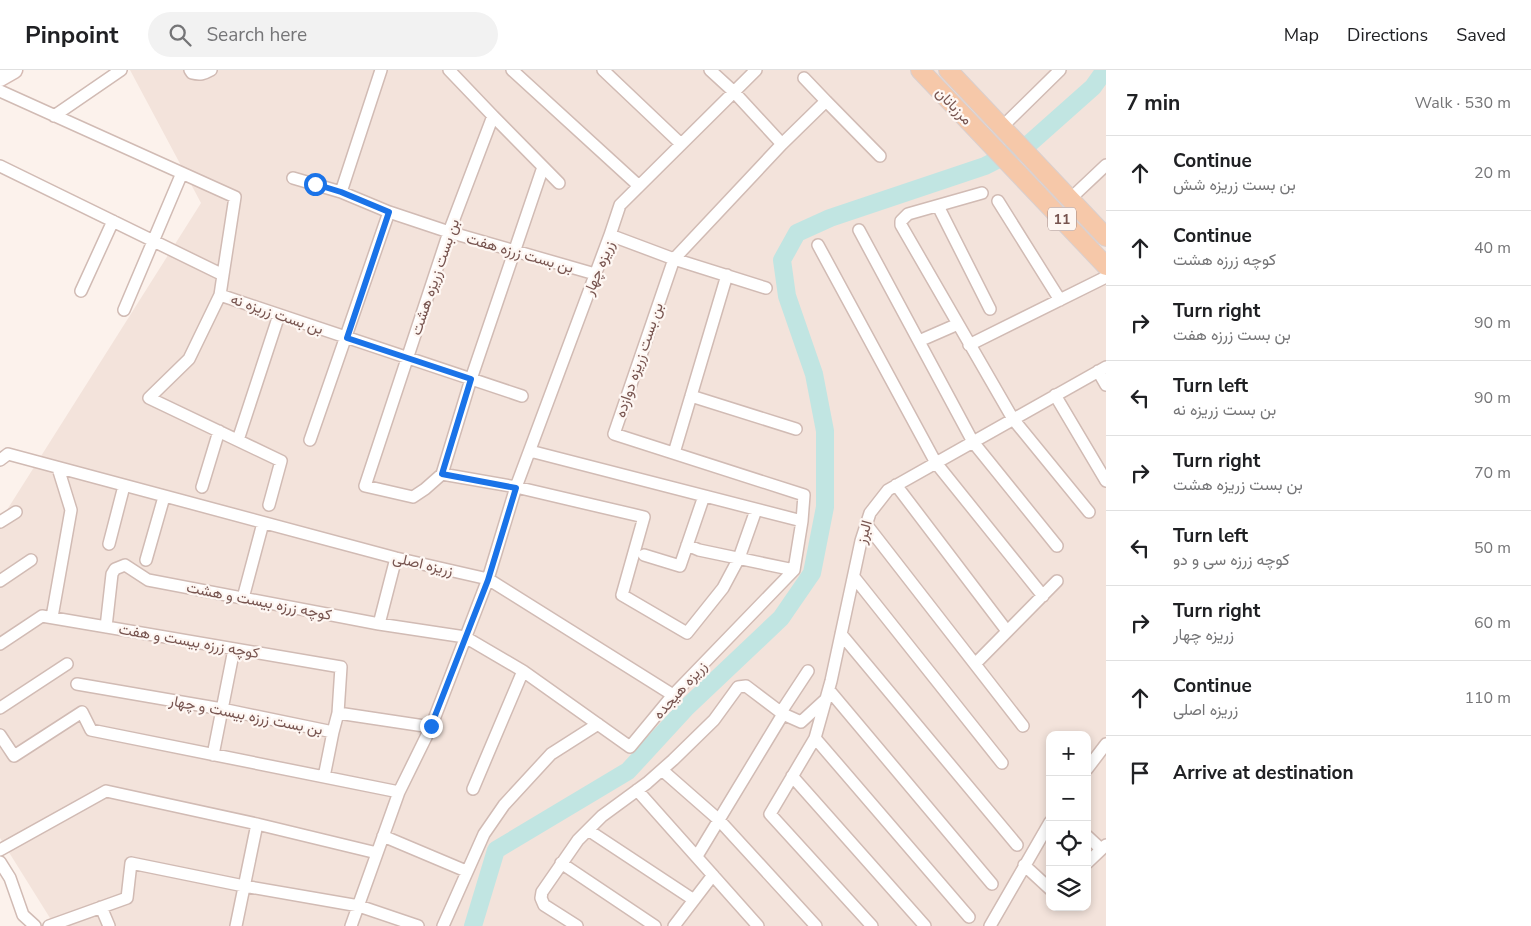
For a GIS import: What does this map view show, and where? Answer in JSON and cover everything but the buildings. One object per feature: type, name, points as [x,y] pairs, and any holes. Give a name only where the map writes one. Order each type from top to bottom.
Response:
[{"type":"main road","points":[[0,78],[14,70]]},
{"type":"main road","name":"مرزبانان","points":[[920,70],[1106,266]]},
{"type":"main road","name":"مرزبانان","points":[[948,70],[1006,130]]},
{"type":"main road","name":"11","points":[[1006,130],[1105,236]]},
{"type":"street","points":[[54,116],[121,70]]},
{"type":"street","points":[[190,70],[198,75],[212,70]]},
{"type":"street","points":[[341,192],[381,70]]},
{"type":"street","points":[[449,70],[559,183]]},
{"type":"street","points":[[512,70],[640,186]]},
{"type":"street","points":[[603,70],[681,144]]},
{"type":"street","points":[[710,70],[734,92],[782,144]]},
{"type":"street","points":[[610,235],[620,205],[756,70]]},
{"type":"street","points":[[1006,130],[1060,70]]},
{"type":"street","points":[[804,78],[880,156]]},
{"type":"street","points":[[0,91],[235,197],[220,295]]},
{"type":"street","points":[[766,288],[674,259],[782,144],[826,101]]},
{"type":"street","name":"بن بست زریزه هشت","points":[[442,474],[425,490],[413,497],[365,486],[450,232],[493,116]]},
{"type":"street","points":[[1070,199],[1106,165]]},
{"type":"street","points":[[0,166],[223,275]]},
{"type":"street","points":[[543,167],[471,379],[442,474],[516,488],[644,517],[622,596],[687,633],[724,588],[739,558],[756,510]]},
{"type":"street","points":[[124,310],[182,173]]},
{"type":"street","name":"بن بست زرزه هفت","points":[[293,178],[341,192],[389,212],[450,232],[595,274]]},
{"type":"street","points":[[982,194],[908,214],[900,221],[901,225],[1012,419],[1090,512]]},
{"type":"street","points":[[998,201],[1060,300]]},
{"type":"street","points":[[938,206],[990,309]]},
{"type":"street","points":[[310,440],[347,338],[389,212]]},
{"type":"street","points":[[81,290],[113,222]]},
{"type":"street","points":[[859,230],[973,442],[1057,546]]},
{"type":"street","name":"زریزه چهار","points":[[488,580],[516,488],[610,235],[674,259]]},
{"type":"street","points":[[818,245],[936,463],[1043,596]]},
{"type":"street","name":"بن بست زریزه دوازده","points":[[674,259],[614,434],[804,495],[794,570]]},
{"type":"street","points":[[674,453],[727,275]]},
{"type":"street","points":[[970,345],[1106,276]]},
{"type":"street","name":"بن بست زریزه نه","points":[[269,505],[281,461],[149,398],[189,358],[220,295],[522,396]]},
{"type":"street","points":[[238,440],[279,314]]},
{"type":"street","points":[[919,341],[958,324]]},
{"type":"street","points":[[1102,369],[1106,385]]},
{"type":"street","name":"البرز","points":[[872,926],[770,814],[815,738],[828,694],[870,513],[888,490],[896,485],[1102,369]]},
{"type":"street","points":[[1056,395],[1106,481]]},
{"type":"street","points":[[691,396],[796,429]]},
{"type":"street","points":[[202,487],[218,431]]},
{"type":"street","points":[[530,451],[802,521]]},
{"type":"street","name":"زریزه اصلی","points":[[0,460],[8,454],[396,558],[488,580],[673,695]]},
{"type":"street","points":[[52,617],[71,510],[58,468]]},
{"type":"street","points":[[896,485],[1007,631]]},
{"type":"street","points":[[110,544],[124,486]]},
{"type":"street","points":[[644,555],[680,566],[704,496]]},
{"type":"street","points":[[146,560],[164,497]]},
{"type":"street","points":[[0,522],[16,512]]},
{"type":"street","points":[[243,598],[263,523]]},
{"type":"street","points":[[866,524],[1023,726]]},
{"type":"street","points":[[687,545],[699,550],[794,570]]},
{"type":"street","points":[[379,624],[396,558]]},
{"type":"street","points":[[0,581],[31,560]]},
{"type":"street","name":"کوچه زرزه بیست و هشت","points":[[106,627],[112,574],[115,569],[125,566],[148,580],[379,624],[465,637]]},
{"type":"street","name":"زریزه هیجده","points":[[465,637],[523,670],[630,747],[673,695],[794,570]]},
{"type":"street","points":[[854,578],[1002,763]]},
{"type":"street","points":[[351,926],[400,792],[431,726],[488,580]]},
{"type":"street","points":[[975,664],[1057,581]]},
{"type":"street","name":"کوچه زرزه بیست و هفت","points":[[0,644],[42,616],[341,667],[338,713]]},
{"type":"street","points":[[842,634],[1017,845]]},
{"type":"street","points":[[213,755],[234,648]]},
{"type":"street","points":[[0,708],[67,664]]},
{"type":"street","points":[[473,790],[523,670]]},
{"type":"street","points":[[697,856],[808,671]]},
{"type":"street","name":"بن بست زرزه بیست و چهار","points":[[76,684],[222,709],[333,732],[338,713],[431,726]]},
{"type":"street","points":[[577,926],[544,905],[541,898],[542,892],[561,863],[578,840],[602,816],[662,770],[714,720],[738,687],[742,686],[746,686],[782,713],[801,722],[828,694],[992,884]]},
{"type":"street","points":[[0,735],[14,756],[82,712],[91,730],[400,792]]},
{"type":"street","points":[[443,926],[484,834],[504,805],[551,754],[598,724]]},
{"type":"street","points":[[324,777],[333,732]]},
{"type":"street","points":[[815,738],[969,916]]},
{"type":"street","points":[[1091,764],[1106,744]]},
{"type":"street","points":[[662,770],[718,820],[816,926]]},
{"type":"street","points":[[792,776],[925,926]]},
{"type":"street","points":[[637,790],[758,926]]},
{"type":"street","points":[[0,850],[106,792],[257,824],[377,853]]},
{"type":"street","points":[[236,926],[257,824]]},
{"type":"street","points":[[990,926],[1046,829]]},
{"type":"street","points":[[588,830],[694,900]]},
{"type":"street","points":[[383,836],[466,871]]},
{"type":"street","points":[[1091,839],[1103,847],[1091,859]]},
{"type":"street","points":[[0,862],[10,878],[23,915],[35,926]]},
{"type":"street","points":[[49,926],[127,898],[131,863],[244,886],[359,906],[392,922],[418,926]]},
{"type":"street","points":[[561,863],[655,926]]},
{"type":"street","points":[[1024,865],[1046,885]]},
{"type":"street","points":[[674,926],[713,875]]},
{"type":"street","points":[[101,907],[109,926]]},
{"type":"shaded area","points":[[130,70],[1106,70],[1106,926],[55,926],[0,838],[0,521],[201,203]]},
{"type":"waterway","points":[[473,926],[496,850],[628,771],[687,707],[781,618],[812,573],[825,507],[825,431],[814,374],[787,296],[782,260],[797,233],[830,218],[985,166],[1030,143],[1093,87],[1105,70]]},
{"type":"route","points":[[315,184],[341,192],[389,212],[347,338],[471,379],[442,474],[516,488],[488,580],[431,726]]}]
